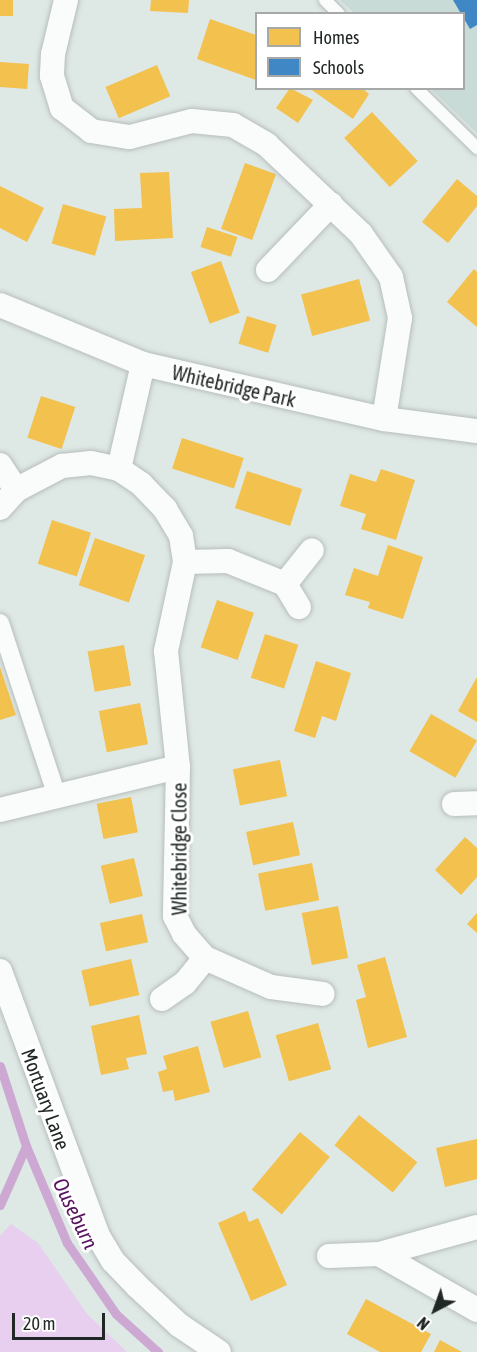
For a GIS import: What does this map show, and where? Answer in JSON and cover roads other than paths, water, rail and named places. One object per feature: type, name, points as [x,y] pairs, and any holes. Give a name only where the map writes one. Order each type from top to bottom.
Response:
[{"type":"street","points":[[66,0],[53,54],[52,76],[62,108],[91,131],[130,137],[192,121],[233,125],[267,145],[361,234],[391,277],[399,318],[384,419]]},
{"type":"street","points":[[268,270],[331,204]]},
{"type":"street","name":"Whitebridge Park","points":[[0,305],[143,364],[384,419],[477,431]]},
{"type":"street","points":[[119,469],[143,364]]},
{"type":"street","name":"Whitebridge Close","points":[[0,508],[16,490],[62,466],[91,463],[119,469],[141,484],[165,509],[181,536],[185,562],[166,651],[178,767],[175,916],[184,934],[205,958],[271,987],[322,994]]},
{"type":"street","points":[[0,465],[16,490]]},
{"type":"street","points":[[285,584],[312,550]]},
{"type":"street","points":[[185,562],[228,561],[285,584],[299,607]]},
{"type":"street","points":[[0,623],[56,794]]},
{"type":"street","name":"Whitebridge Close","points":[[0,810],[56,794],[178,767]]},
{"type":"street","points":[[162,999],[185,983],[205,958]]},
{"type":"street","name":"Mortuary Lane","points":[[0,971],[98,1236],[113,1261],[137,1286],[179,1325],[219,1352]]},
{"type":"street","points":[[329,1256],[379,1254],[477,1227]]},
{"type":"street","points":[[379,1254],[477,1310]]},
{"type":"lane","points":[[325,0],[337,12]]},
{"type":"lane","points":[[418,90],[477,148]]},
{"type":"waterway","name":"Ouseburn","points":[[0,1066],[26,1146],[67,1243],[116,1314],[158,1352]]},
{"type":"waterway","points":[[0,1205],[26,1146]]}]
